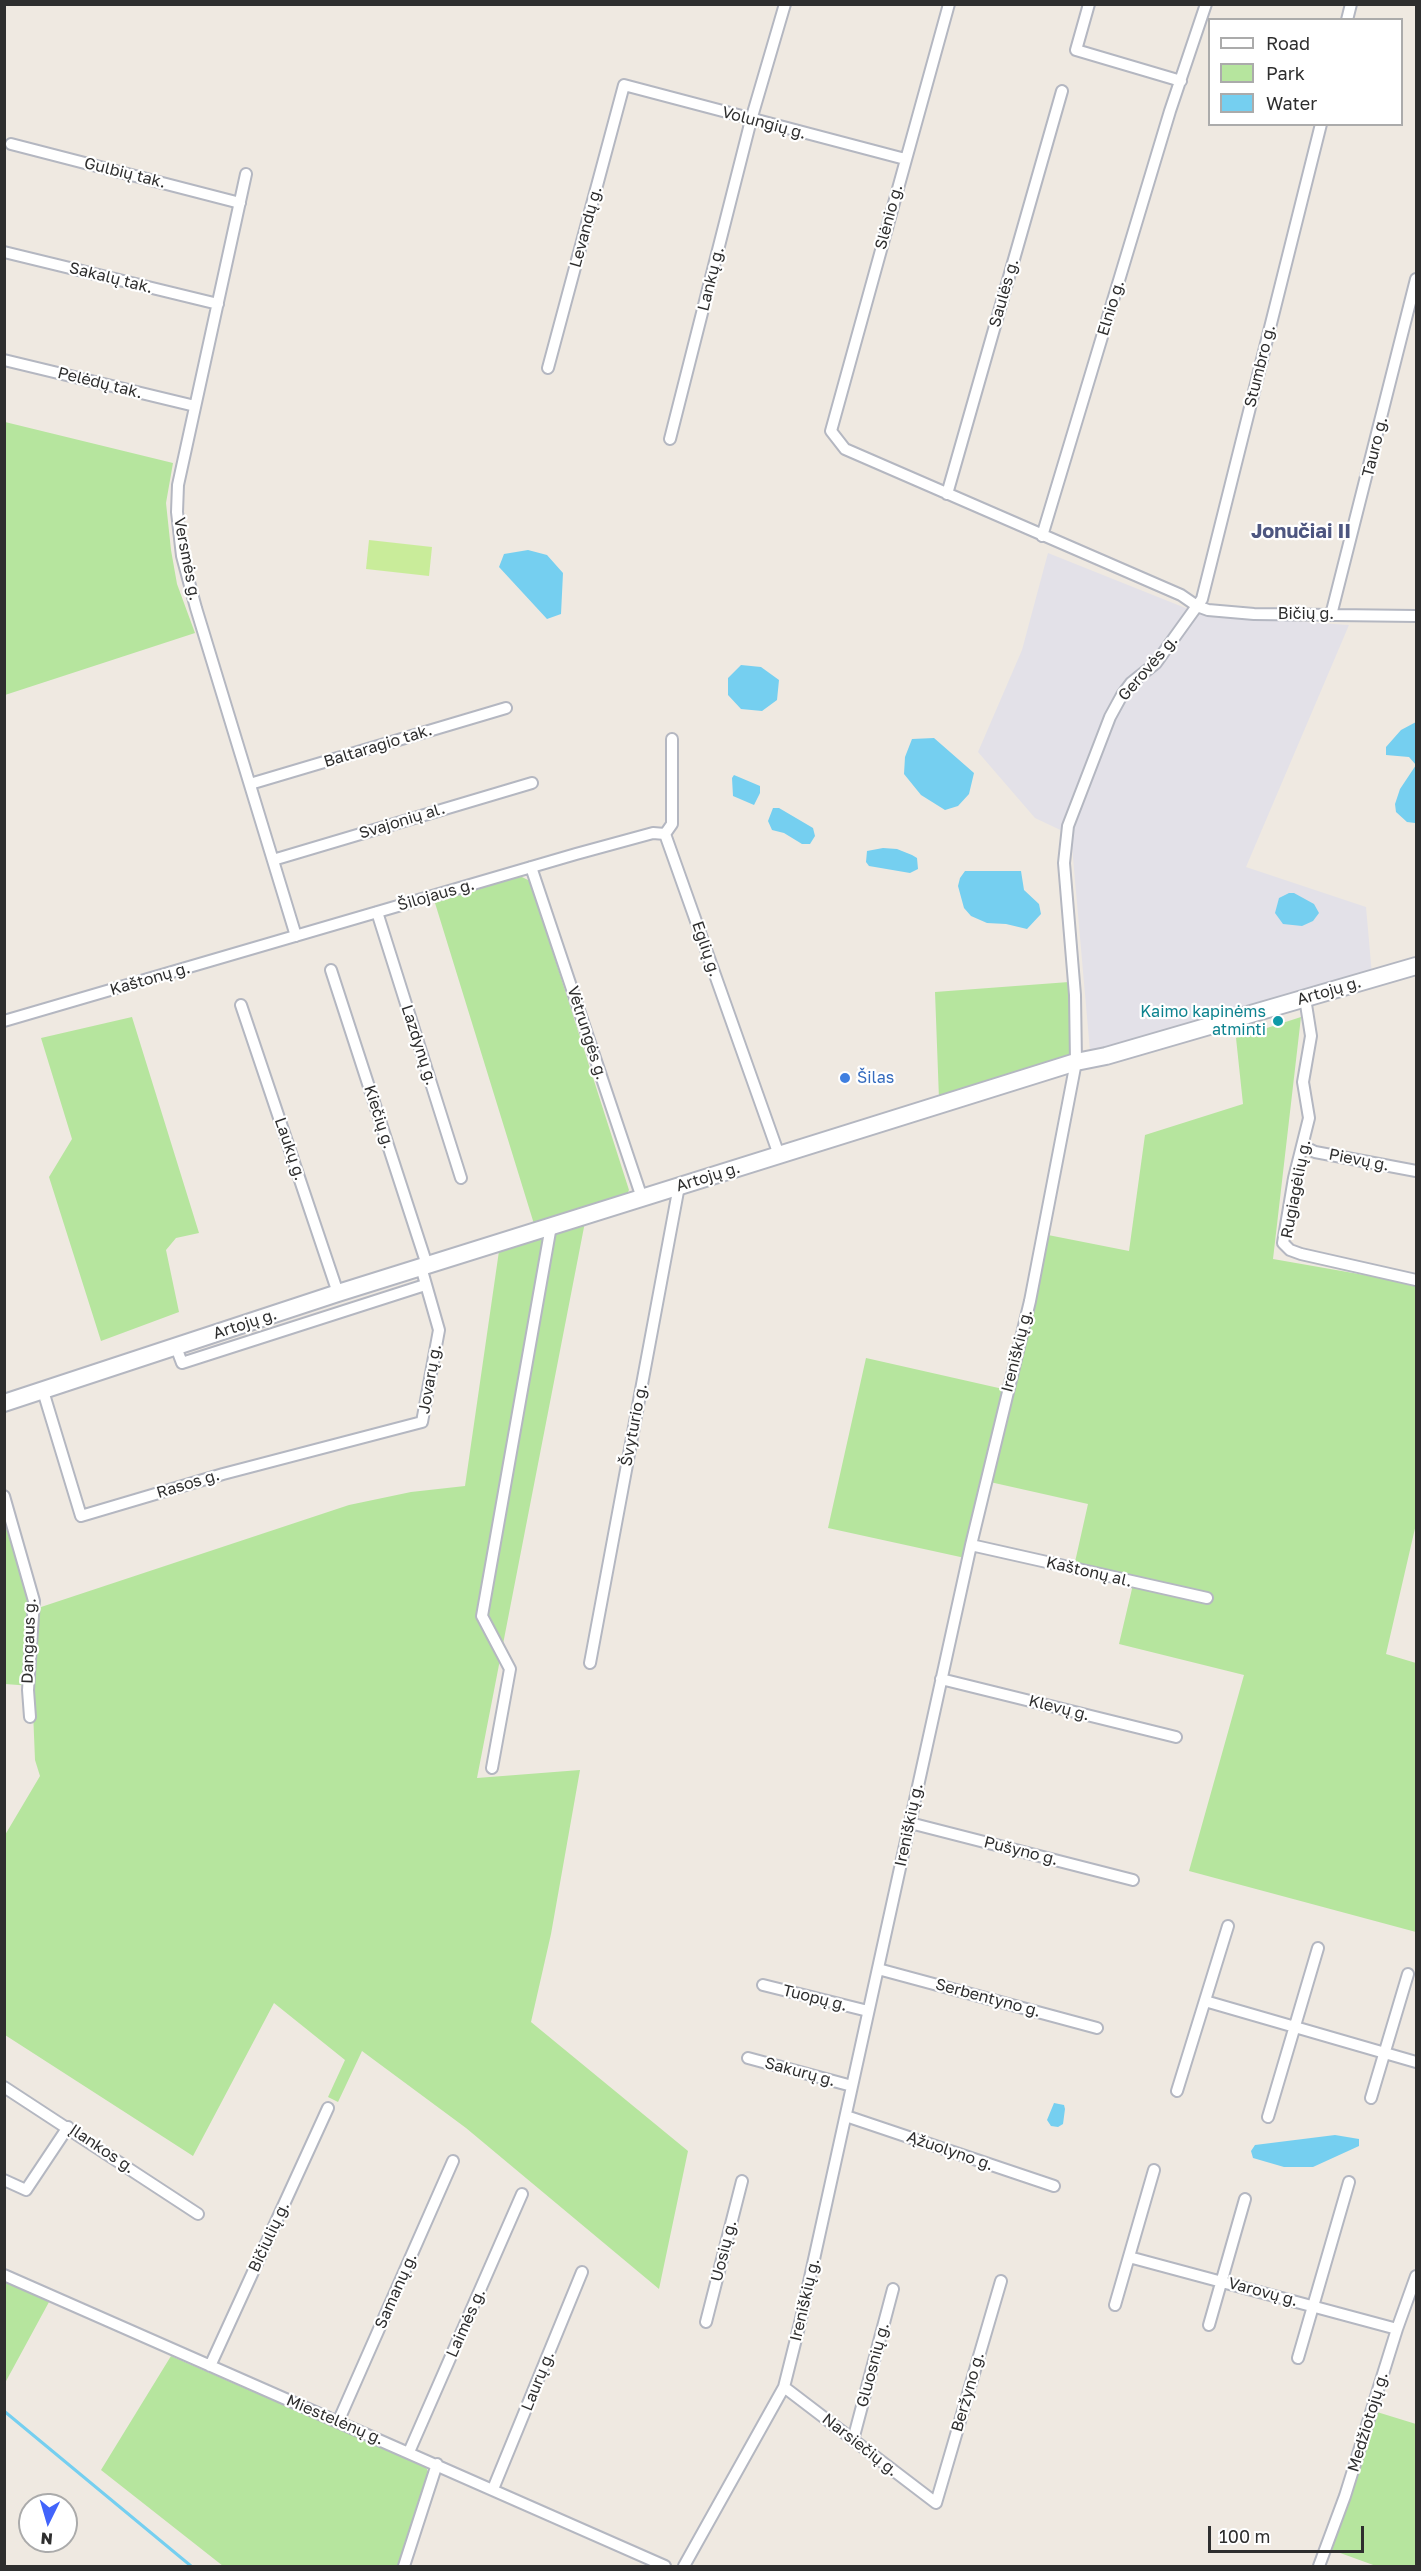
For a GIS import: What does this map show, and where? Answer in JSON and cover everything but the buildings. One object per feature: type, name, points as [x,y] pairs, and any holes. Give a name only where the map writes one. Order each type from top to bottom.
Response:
[{"type":"main road","name":"Artojų g.","points":[[4,1403],[338,1293],[1076,1062],[1106,1056],[1416,966]]},
{"type":"street","name":"Lankų g.","points":[[670,439],[751,120],[785,4]]},
{"type":"street","name":"Slėnio g.","points":[[947,494],[845,449],[831,431],[949,4]]},
{"type":"street","points":[[1089,4],[1076,50],[1181,81]]},
{"type":"street","name":"Elnio g.","points":[[1042,536],[1206,4]]},
{"type":"street","name":"Volungių g.","points":[[624,85],[906,159]]},
{"type":"street","name":"Levandų g.","points":[[548,368],[624,85]]},
{"type":"street","name":"Saulės g.","points":[[947,494],[1062,91]]},
{"type":"street","name":"Stumbro g.","points":[[1197,606],[1204,590],[1320,126]]},
{"type":"street","name":"Gulbių tak.","points":[[11,144],[240,203]]},
{"type":"street","name":"Versmės g.","points":[[246,174],[178,485],[177,512],[182,556],[296,936]]},
{"type":"street","name":"Sakalų tak.","points":[[4,252],[218,304]]},
{"type":"street","name":"Tauro g.","points":[[1331,615],[1416,279]]},
{"type":"street","name":"Pelėdų tak.","points":[[4,360],[195,406]]},
{"type":"street","points":[[947,494],[1181,596],[1197,606]]},
{"type":"street","name":"Bičių g.","points":[[1197,606],[1208,610],[1254,614],[1416,616]]},
{"type":"street","name":"Gerovės g.","points":[[1076,1062],[1075,995],[1064,863],[1068,826],[1110,717],[1122,695],[1131,683],[1156,663],[1197,606]]},
{"type":"street","name":"Baltaragio tak.","points":[[250,784],[506,708]]},
{"type":"street","points":[[665,834],[672,825],[672,739]]},
{"type":"street","name":"Svajonių al.","points":[[273,860],[532,783]]},
{"type":"street","name":"Šilojaus g.","points":[[296,936],[576,854],[653,833],[665,834]]},
{"type":"street","name":"Eglių g.","points":[[665,834],[779,1155]]},
{"type":"street","name":"Vėtrungės g.","points":[[531,867],[642,1198]]},
{"type":"street","name":"Lazdynų g.","points":[[377,912],[461,1178]]},
{"type":"street","name":"Kaštonų g.","points":[[4,1021],[296,936]]},
{"type":"street","name":"Kiečių g.","points":[[331,970],[424,1266]]},
{"type":"street","name":"Rugiagėlių g.","points":[[1305,998],[1311,1036],[1303,1082],[1309,1118],[1294,1178],[1283,1243],[1290,1250],[1301,1254],[1416,1280]]},
{"type":"street","name":"Laukų g.","points":[[241,1005],[338,1293]]},
{"type":"street","name":"Ireniškių g.","points":[[684,2566],[784,2387],[846,2116],[970,1545],[1029,1301],[1076,1062]]},
{"type":"street","name":"Pievų g.","points":[[1303,1146],[1315,1152],[1416,1171]]},
{"type":"street","name":"Švyturio g.","points":[[590,1663],[679,1186]]},
{"type":"street","points":[[492,1768],[510,1669],[482,1616],[550,1226]]},
{"type":"street","name":"Jovarų g.","points":[[422,1422],[439,1330],[425,1285],[424,1266]]},
{"type":"street","points":[[176,1347],[182,1363],[425,1285]]},
{"type":"street","name":"Rasos g.","points":[[43,1390],[81,1516],[223,1474],[422,1422]]},
{"type":"street","name":"Dangaus g.","points":[[4,1496],[34,1601],[28,1690],[30,1717]]},
{"type":"street","name":"Kaštonų al.","points":[[970,1545],[1207,1598]]},
{"type":"street","name":"Klevų g.","points":[[941,1679],[1176,1737]]},
{"type":"street","name":"Pušyno g.","points":[[910,1823],[1133,1880]]},
{"type":"street","points":[[1177,2091],[1228,1926]]},
{"type":"street","points":[[1268,2117],[1318,1948]]},
{"type":"street","name":"Serbentyno g.","points":[[878,1969],[1097,2028]]},
{"type":"street","points":[[1371,2098],[1408,1974]]},
{"type":"street","name":"Tuopų g.","points":[[762,1985],[868,2011]]},
{"type":"street","points":[[1204,2001],[1416,2062]]},
{"type":"street","name":"Sakurų g.","points":[[748,2058],[852,2086]]},
{"type":"street","name":"Įlankos g.","points":[[4,2087],[198,2214]]},
{"type":"street","name":"Bičiulių g.","points":[[210,2366],[328,2108]]},
{"type":"street","name":"Ąžuolyno g.","points":[[846,2116],[1054,2186]]},
{"type":"street","points":[[4,2180],[26,2190],[68,2127]]},
{"type":"street","name":"Samanų g.","points":[[338,2422],[453,2160]]},
{"type":"street","points":[[1115,2305],[1154,2170]]},
{"type":"street","name":"Uosių g.","points":[[706,2322],[742,2181]]},
{"type":"street","points":[[1298,2358],[1349,2182]]},
{"type":"street","name":"Laimės g.","points":[[409,2452],[522,2194]]},
{"type":"street","points":[[1209,2325],[1245,2199]]},
{"type":"street","name":"Varovų g.","points":[[1129,2257],[1222,2280],[1397,2329]]},
{"type":"street","name":"Laurų g.","points":[[493,2489],[582,2272]]},
{"type":"street","name":"Miestelėnų g.","points":[[4,2275],[665,2566]]},
{"type":"street","name":"Medžiotojų g.","points":[[1319,2566],[1345,2496],[1397,2329],[1412,2305],[1416,2276]]},
{"type":"street","name":"Beržyno g.","points":[[936,2504],[1001,2281]]},
{"type":"street","name":"Gluosnių g.","points":[[854,2440],[893,2289]]},
{"type":"street","name":"Narsiečių g.","points":[[784,2387],[936,2504]]},
{"type":"street","points":[[404,2566],[437,2464]]},
{"type":"shaded area","points":[[1048,553],[1203,615],[1349,625],[1246,867],[1366,907],[1372,975],[1090,1051],[1071,835],[1035,818],[978,752],[1022,650]]},
{"type":"green space","points":[[5,422],[173,463],[166,503],[171,550],[177,584],[195,633],[5,695]]},
{"type":"green space","points":[[369,540],[432,547],[429,576],[366,569]]},
{"type":"green space","points":[[520,876],[530,881],[629,1190],[627,1194],[534,1224],[435,903]]},
{"type":"green space","points":[[1069,982],[1070,1057],[939,1099],[935,992]]},
{"type":"green space","points":[[132,1017],[199,1233],[176,1238],[166,1250],[179,1312],[101,1341],[49,1177],[72,1139],[41,1038]]},
{"type":"green space","points":[[1301,1017],[1273,1259],[1416,1284],[1416,1524],[1386,1654],[1416,1663],[1416,1932],[1189,1871],[1244,1675],[1119,1644],[1135,1576],[1075,1562],[1088,1504],[990,1482],[1048,1235],[1129,1251],[1145,1135],[1243,1104],[1236,1038]]},
{"type":"green space","points":[[585,1222],[477,1778],[580,1770],[551,1934],[531,2022],[688,2151],[659,2289],[466,2128],[362,2051],[338,2102],[328,2097],[345,2060],[274,2003],[193,2156],[5,2035],[5,1835],[40,1776],[35,1760],[32,1686],[5,1684],[4,1521],[32,1610],[349,1505],[411,1492],[465,1486],[499,1251]]},
{"type":"green space","points":[[866,1358],[1003,1389],[965,1558],[828,1528]]},
{"type":"green space","points":[[5,2282],[49,2302],[5,2383]]},
{"type":"green space","points":[[171,2356],[426,2467],[428,2472],[398,2566],[223,2566],[101,2470]]},
{"type":"green space","points":[[1377,2412],[1416,2424],[1416,2566],[1376,2566],[1332,2550]]},
{"type":"water","points":[[528,550],[547,555],[563,573],[561,614],[547,619],[499,567],[504,554]]},
{"type":"water","points":[[741,665],[761,667],[779,680],[777,700],[762,711],[741,709],[728,695],[728,678]]},
{"type":"water","points":[[1416,722],[1416,765],[1409,757],[1386,755],[1386,747],[1401,730]]},
{"type":"water","points":[[934,738],[974,773],[969,794],[958,806],[945,810],[921,795],[904,774],[905,757],[912,739]]},
{"type":"water","points":[[1416,765],[1415,823],[1407,822],[1396,812],[1395,804],[1400,789]]},
{"type":"water","points":[[734,775],[760,786],[760,793],[754,805],[733,796],[732,778]]},
{"type":"water","points":[[773,808],[779,808],[813,828],[815,836],[810,844],[802,844],[784,833],[772,830],[768,821]]},
{"type":"water","points":[[883,848],[897,849],[917,858],[918,869],[910,873],[869,866],[866,862],[867,851]]},
{"type":"water","points":[[965,871],[1021,871],[1024,890],[1039,904],[1041,914],[1027,929],[1006,924],[987,923],[971,916],[964,908],[958,886]]},
{"type":"water","points":[[1294,893],[1314,904],[1319,913],[1313,921],[1302,926],[1283,924],[1275,913],[1279,898]]},
{"type":"water","points":[[1054,2103],[1064,2105],[1065,2109],[1063,2124],[1058,2127],[1051,2126],[1047,2120]]},
{"type":"water","points":[[1335,2135],[1359,2139],[1359,2146],[1313,2167],[1284,2167],[1253,2158],[1251,2151],[1255,2145]]},
{"type":"waterway","points":[[4,2411],[191,2566]]},
{"type":"place","name":"Kaimo kapinėms atminti","points":[[1278,1021]]},
{"type":"place","name":"Šilas","points":[[845,1078]]},
{"type":"district","name":"Jonučiai II","points":[[1301,532]]}]
